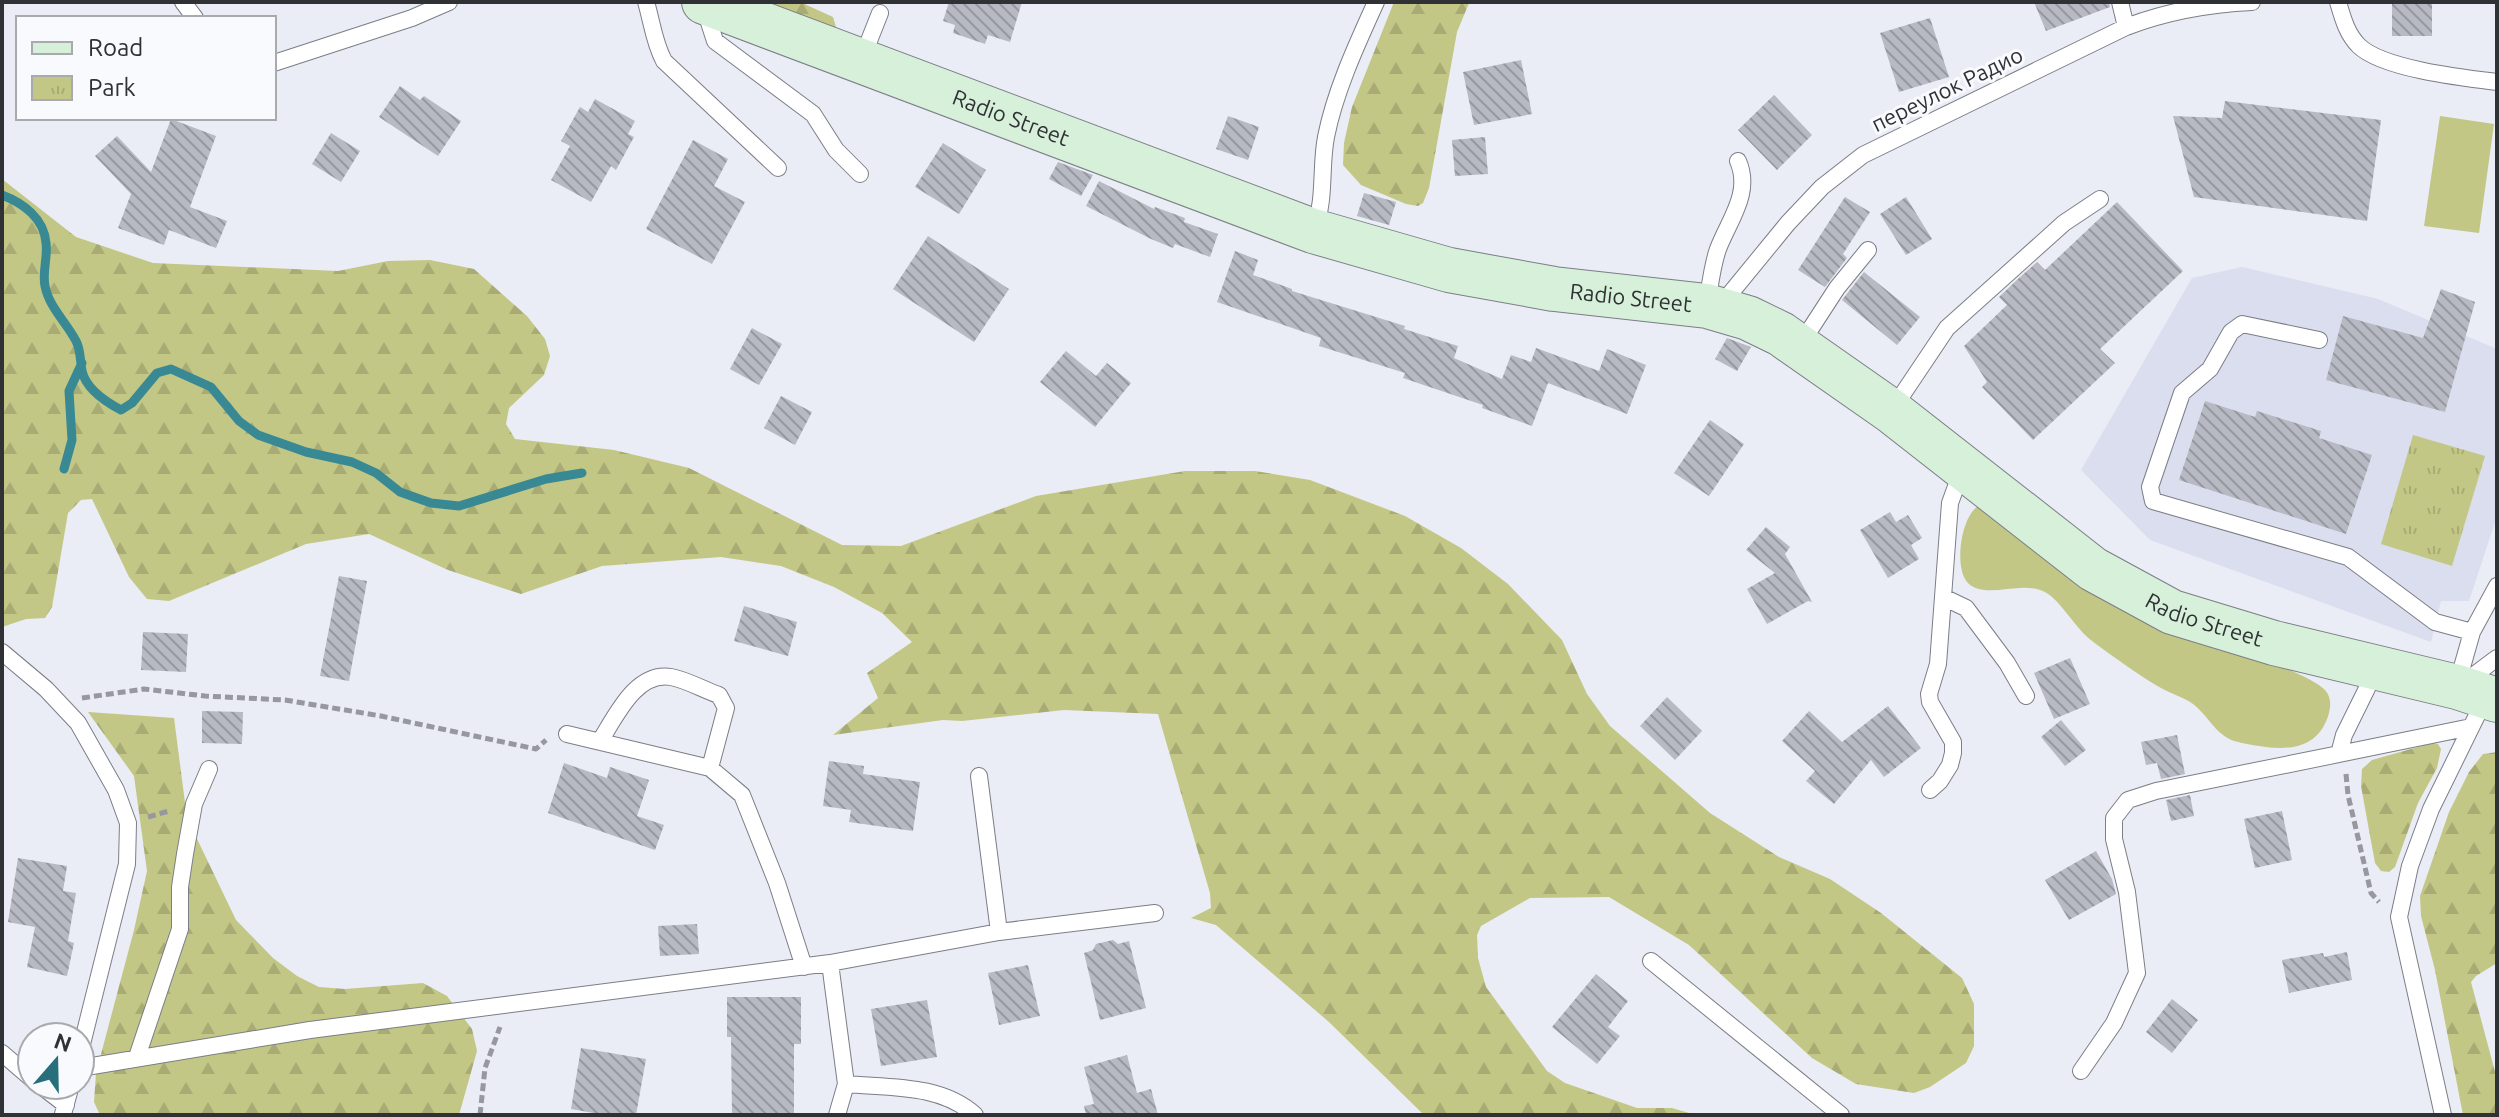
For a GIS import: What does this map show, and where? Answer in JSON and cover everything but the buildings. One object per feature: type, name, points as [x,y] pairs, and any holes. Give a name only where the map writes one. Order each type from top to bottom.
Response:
[{"type":"main road","name":"Radio Street","points":[[703,2],[1313,231],[1391,255],[1449,270],[1554,289],[1712,307],[1759,323],[1781,334],[1891,411],[2093,569],[2172,612],[2274,643],[2482,694]]},
{"type":"lane","points":[[276,62],[412,18],[449,2]]},
{"type":"lane","points":[[646,2],[656,46],[664,61],[778,168]]},
{"type":"lane","points":[[703,2],[715,41],[813,114],[836,150],[860,174]]},
{"type":"lane","points":[[1313,231],[1321,210],[1325,140],[1333,107],[1376,2]]},
{"type":"lane","points":[[2120,2],[2126,27]]},
{"type":"lane","name":"переулок Радио","points":[[1712,307],[1814,196],[1863,155],[2126,27],[2148,19],[2228,3],[2252,2]]},
{"type":"lane","points":[[2338,2],[2347,31],[2360,47],[2375,56],[2430,72],[2497,82]]},
{"type":"lane","points":[[860,63],[880,13]]},
{"type":"lane","points":[[1712,307],[1717,251],[1744,185],[1738,161]]},
{"type":"lane","points":[[1891,411],[1947,328],[2054,231],[2100,199]]},
{"type":"lane","points":[[1799,347],[1837,288],[1868,250]]},
{"type":"lane","points":[[2319,340],[2242,324],[2231,332],[2210,369],[2182,393],[2150,487],[2153,501],[2348,557],[2435,622],[2472,632]]},
{"type":"lane","points":[[1930,790],[1945,773],[1953,753],[1953,742],[1930,702],[1929,694],[1938,664],[1950,503],[1963,469]]},
{"type":"lane","points":[[2443,1115],[2399,917],[2410,866],[2431,809],[2482,694],[2472,632],[2497,586]]},
{"type":"lane","points":[[1945,598],[1966,608],[2007,663],[2026,696]]},
{"type":"lane","points":[[2,652],[78,723],[116,790],[128,823],[127,864],[88,1021]]},
{"type":"lane","points":[[2342,754],[2344,735],[2377,669]]},
{"type":"lane","points":[[600,741],[627,699],[649,678],[670,677],[719,695],[726,708],[710,768]]},
{"type":"lane","points":[[2081,1071],[2114,1023],[2137,973],[2127,892],[2114,839],[2114,818],[2128,800],[2156,791],[2342,754],[2482,694]]},
{"type":"lane","points":[[567,734],[710,768],[742,795],[782,898],[804,967]]},
{"type":"lane","points":[[137,1057],[180,929],[180,887],[194,804],[209,769]]},
{"type":"lane","points":[[979,776],[999,932]]},
{"type":"lane","points":[[96,1065],[310,1030],[804,967],[999,932],[1155,913]]},
{"type":"lane","points":[[1651,961],[1841,1115]]},
{"type":"lane","points":[[830,963],[846,1084],[837,1115]]},
{"type":"lane","points":[[846,1084],[929,1091],[950,1097],[975,1115]]},
{"type":"path","points":[[62,705],[92,695],[144,689],[285,700],[381,716],[536,749],[555,735],[567,734]]},
{"type":"path","points":[[2342,754],[2348,795],[2371,893],[2399,917]]},
{"type":"path","points":[[128,823],[194,804]]},
{"type":"path","points":[[480,1115],[485,1068],[498,1030],[538,1002]]},
{"type":"shaded area","points":[[2242,267],[2378,299],[2497,349],[2497,516],[2469,601],[2441,601],[2431,642],[2150,540],[2081,470],[2192,278]]},
{"type":"green space","points":[[733,2],[800,2],[833,17],[836,27],[834,30]]},
{"type":"green space","points":[[1394,2],[1469,3],[1457,32],[1429,188],[1423,203],[1418,206],[1361,185],[1343,165],[1352,107]]},
{"type":"green space","points":[[2440,116],[2494,124],[2479,233],[2424,226]]},
{"type":"green space","points":[[2,179],[76,237],[153,263],[338,271],[388,261],[430,260],[474,269],[527,316],[545,339],[550,356],[544,375],[509,408],[506,424],[515,439],[614,450],[689,468],[842,545],[901,546],[1036,496],[1185,471],[1255,471],[1310,480],[1405,516],[1461,548],[1508,584],[1562,640],[1587,694],[1610,726],[1710,813],[1779,857],[1830,879],[1881,913],[1962,978],[1974,1004],[1974,1046],[1966,1063],[1930,1087],[1914,1093],[1856,1084],[1812,1058],[1689,945],[1609,897],[1530,898],[1481,926],[1477,935],[1478,958],[1486,987],[1547,1071],[1565,1083],[1637,1108],[1672,1108],[1696,1115],[1424,1115],[1329,1022],[1216,925],[1191,918],[1211,908],[1210,893],[1158,714],[1064,710],[962,721],[943,720],[833,735],[878,698],[867,673],[912,642],[882,613],[834,587],[781,566],[721,557],[602,566],[521,594],[448,570],[369,534],[306,544],[169,601],[147,599],[129,577],[92,499],[81,500],[68,513],[52,607],[45,618],[26,619],[2,627]]},
{"type":"green space","points":[[2413,435],[2485,456],[2452,566],[2381,544]]},
{"type":"green space","points":[[1977,507],[1985,509],[2165,624],[2315,682],[2325,690],[2330,701],[2323,727],[2315,737],[2292,747],[2266,747],[2230,739],[2186,699],[2144,678],[2090,639],[2042,590],[1987,590],[1969,584],[1961,568],[1961,544],[1967,522]]},
{"type":"green space","points":[[88,712],[174,718],[187,818],[236,920],[273,958],[297,976],[319,987],[345,989],[423,983],[447,996],[472,1029],[477,1051],[459,1115],[100,1115],[94,1102],[96,1073],[147,871],[134,776]]},
{"type":"green space","points":[[2438,744],[2441,749],[2437,768],[2418,803],[2395,867],[2389,872],[2381,871],[2375,863],[2361,786],[2362,769],[2372,760]]},
{"type":"green space","points":[[2497,752],[2497,963],[2471,982],[2497,1079],[2497,1115],[2463,1115],[2435,970],[2421,916],[2420,896],[2449,812],[2469,772],[2483,754]]},
{"type":"waterway","points":[[2,195],[25,207],[41,226],[46,248],[44,281],[50,301],[78,344],[84,378],[103,399],[121,410],[132,403],[157,373],[171,369],[211,387],[239,421],[258,435],[306,452],[352,462],[376,473],[400,492],[431,503],[459,506],[546,479],[582,473]]},
{"type":"waterway","points":[[64,469],[72,440],[69,391],[82,363]]}]
